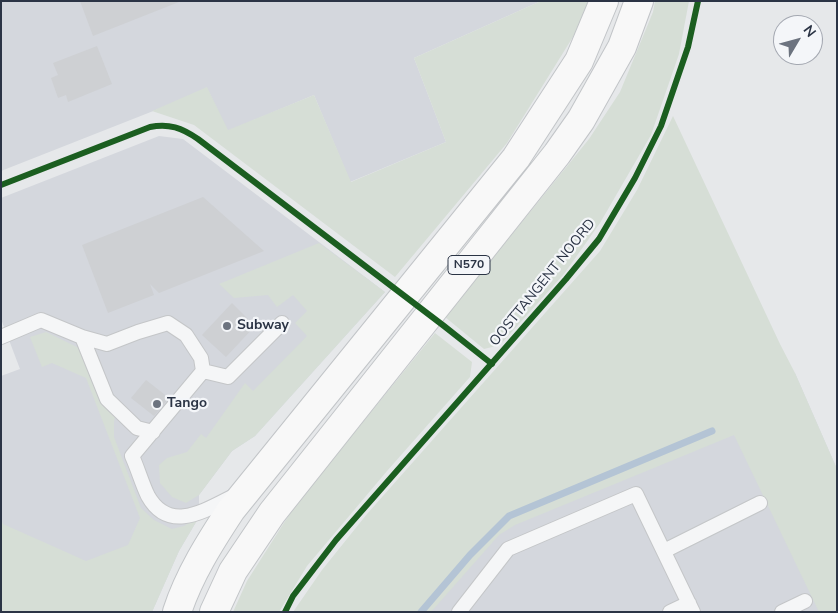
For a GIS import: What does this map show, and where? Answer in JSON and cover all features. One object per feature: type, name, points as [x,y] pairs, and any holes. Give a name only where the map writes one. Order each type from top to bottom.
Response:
[{"type":"main road","name":"N570","points":[[176,612],[192,576],[231,510],[516,158],[579,61],[604,1]]},
{"type":"main road","name":"N570","points":[[214,612],[233,571],[272,513],[557,154],[581,120],[622,47],[639,1]]},
{"type":"lane","points":[[1,337],[41,320],[82,337],[107,344],[168,323],[186,334],[201,358],[203,371],[132,456],[148,496],[157,507],[168,515],[179,518],[188,517],[248,489]]},
{"type":"lane","points":[[203,371],[228,377],[282,323]]},
{"type":"lane","points":[[82,337],[107,399],[137,428],[153,432]]},
{"type":"lane","points":[[459,612],[508,549],[636,494],[691,607],[670,612]]},
{"type":"lane","points":[[664,551],[760,503]]},
{"type":"lane","points":[[782,612],[805,600]]},
{"type":"shaded area","points":[[1,1],[541,1],[414,58],[446,142],[350,182],[314,95],[228,131],[166,106],[1,171]]},
{"type":"shaded area","points":[[541,1],[588,1],[581,24],[507,143],[395,277],[194,125],[152,111],[207,87],[228,130],[314,95],[351,182],[446,142],[414,58]]},
{"type":"shaded area","points":[[655,1],[689,1],[679,54],[651,135],[600,223],[564,274],[500,345],[484,349],[445,317],[589,139],[620,92],[653,12]]},
{"type":"shaded area","points":[[673,116],[795,373],[837,469],[837,612],[819,612],[734,435],[515,525],[499,535],[431,612],[293,612],[322,570],[367,514],[600,251],[637,190]]},
{"type":"shaded area","points":[[159,136],[183,139],[385,292],[255,436],[232,451],[199,495],[199,517],[179,551],[152,612],[1,612],[1,376],[20,369],[1,319],[1,198]]},
{"type":"shaded area","points":[[319,243],[385,292],[255,436],[232,451],[199,495],[186,503],[172,497],[160,483],[159,465],[167,458],[187,452],[201,434],[206,438],[245,383],[253,391],[307,336],[295,323],[307,311],[293,295],[277,307],[268,295],[234,298],[219,284]]},
{"type":"shaded area","points":[[46,332],[79,348],[98,396],[106,407],[116,412],[114,437],[141,508],[154,520],[172,529],[184,526],[199,517],[179,551],[152,612],[1,612],[1,519],[3,524],[86,561],[128,545],[140,518],[86,378],[52,363],[42,367],[30,337]]},
{"type":"shaded area","points":[[435,333],[472,362],[470,377],[307,566],[279,612],[233,612],[247,581],[294,507]]},
{"type":"shaded area","points":[[795,373],[837,469],[837,612],[413,612],[506,501]]},
{"type":"building","points":[[80,1],[178,1],[179,2],[93,36]]},
{"type":"building","points":[[97,46],[112,84],[68,102],[66,95],[58,98],[51,78],[58,75],[53,63]]},
{"type":"building","points":[[203,197],[264,251],[159,293],[150,284],[154,295],[108,313],[82,245]]},
{"type":"building","points":[[232,303],[255,326],[226,357],[202,335]]},
{"type":"building","points":[[146,380],[169,398],[154,416],[131,398]]},
{"type":"waterway","points":[[421,612],[470,555],[509,516],[712,431]]},
{"type":"cycle path","name":"OOSTTANGENT NOORD","points":[[285,612],[293,596],[336,540],[599,239],[635,178],[661,126],[688,47],[698,1]]},
{"type":"cycle path","points":[[1,185],[150,127],[169,126],[181,129],[198,139],[492,364]]},
{"type":"place","name":"Subway","points":[[227,326]]},
{"type":"place","name":"Tango","points":[[157,404]]}]
